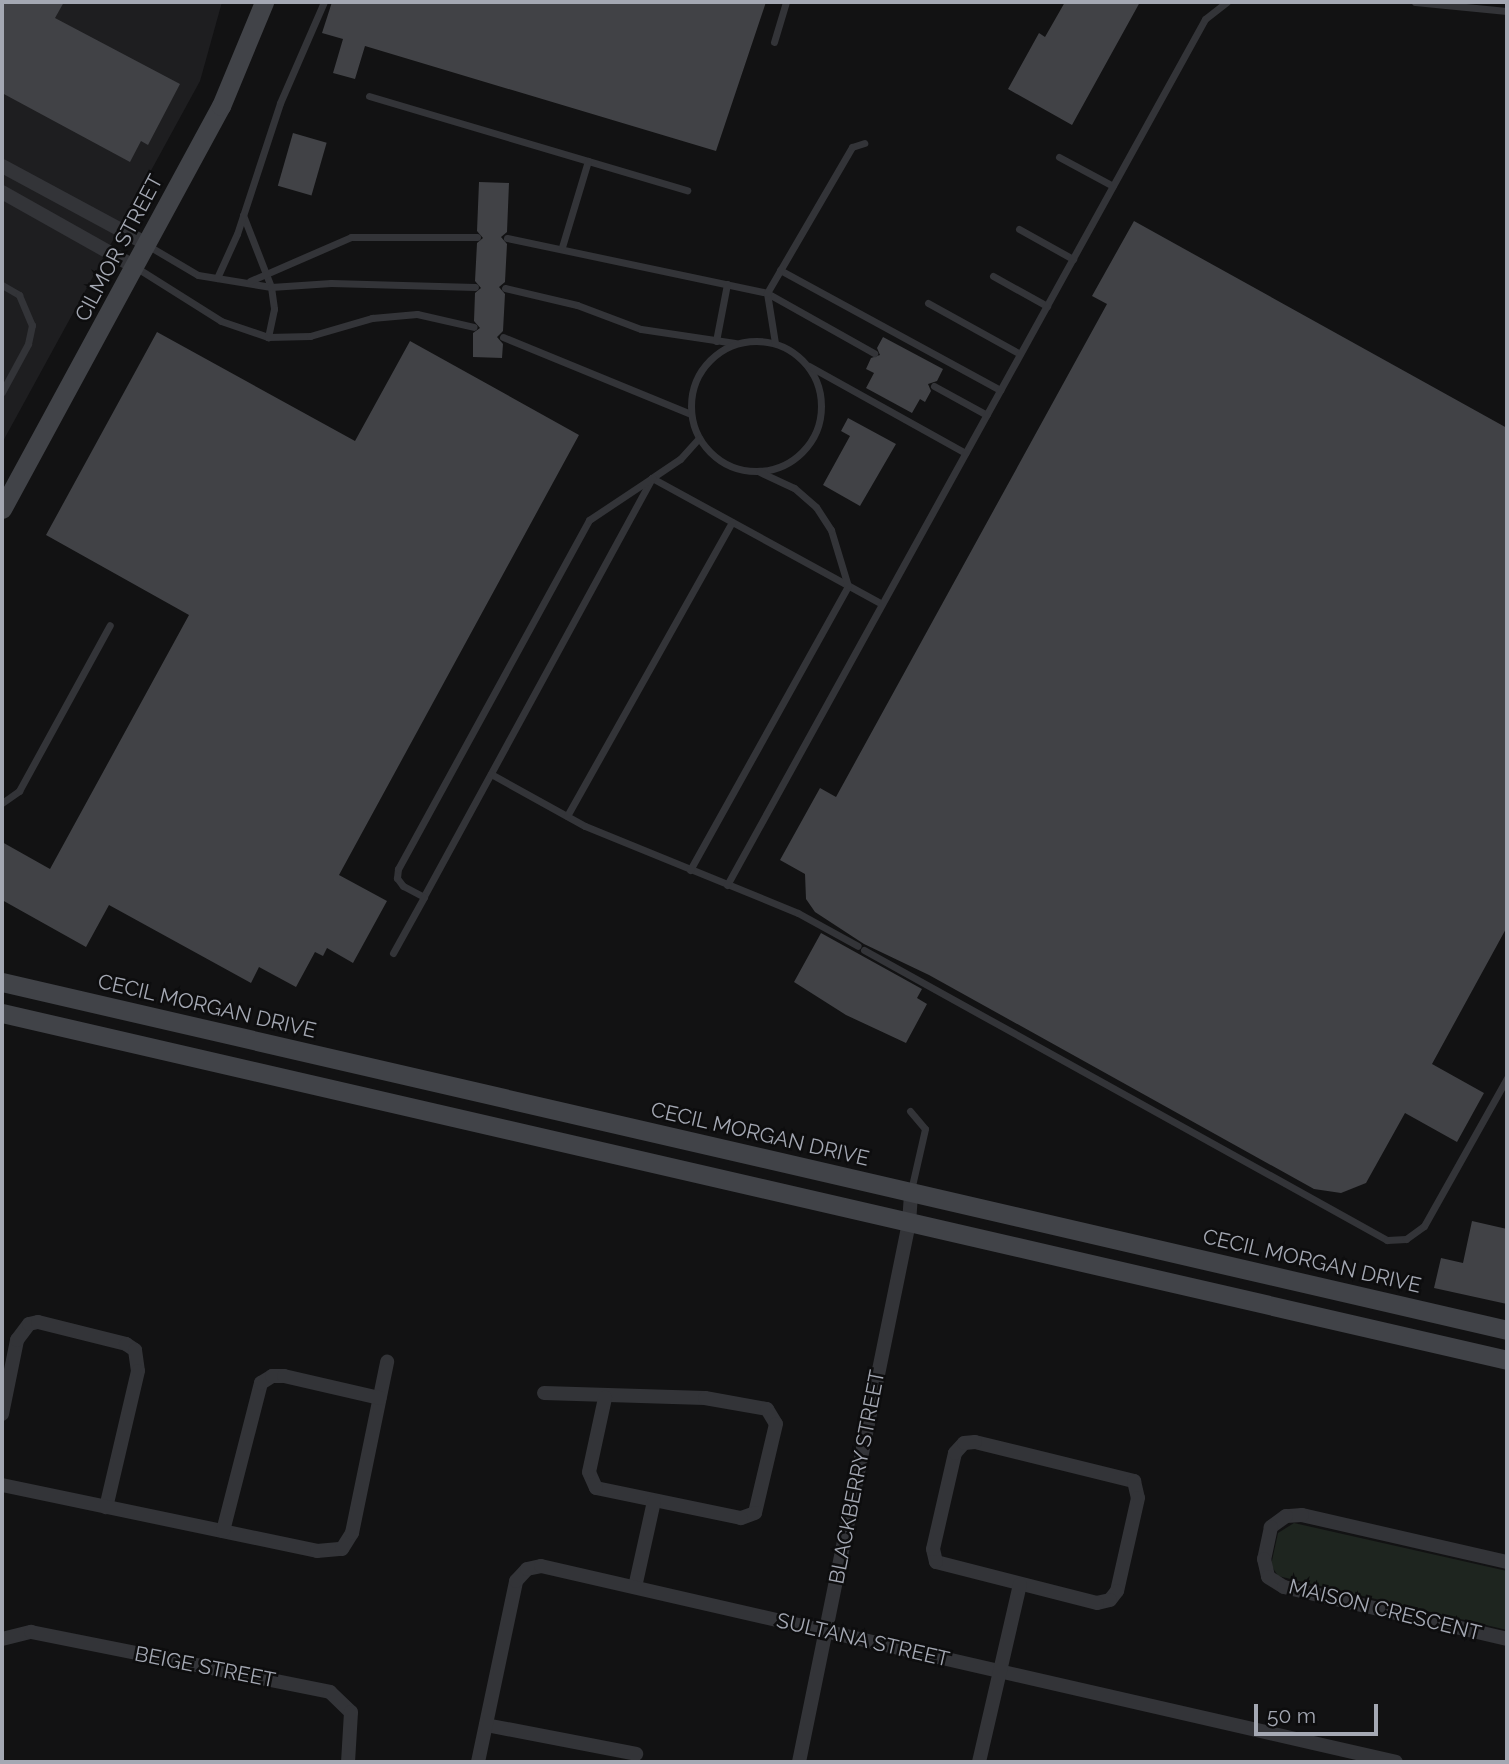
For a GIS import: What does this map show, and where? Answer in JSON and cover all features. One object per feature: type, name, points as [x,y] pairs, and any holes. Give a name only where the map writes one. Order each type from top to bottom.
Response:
[{"type":"street","name":"CILMOR STREET","points":[[2,509],[135,267],[243,62],[264,2]]},
{"type":"street","points":[[2,166],[147,244]]},
{"type":"street","points":[[2,192],[135,267]]},
{"type":"street","name":"CECIL MORGAN DRIVE","points":[[2,982],[1507,1330]]},
{"type":"street","points":[[2,1013],[1507,1360]]},
{"type":"street","name":"BLACKBERRY STREET","points":[[799,1762],[909,1223],[911,1191]]},
{"type":"street","points":[[2,1414],[17,1340],[29,1324],[38,1322],[135,1350],[138,1371],[106,1507]]},
{"type":"street","points":[[2,1485],[317,1550],[342,1549],[352,1533],[387,1362]]},
{"type":"street","points":[[223,1531],[261,1383],[272,1376],[284,1376],[379,1398]]},
{"type":"street","points":[[544,1393],[605,1398],[705,1398],[763,1407],[774,1415],[759,1505],[751,1517],[600,1490],[590,1481],[605,1398]]},
{"type":"street","points":[[975,1441],[1127,1477],[1137,1484],[1138,1498],[1120,1578],[1110,1600],[1097,1603],[1020,1585],[940,1566],[934,1559],[959,1447],[975,1441]]},
{"type":"street","points":[[635,1587],[654,1501]]},
{"type":"street","name":"MAISON CRESCENT","points":[[1507,1562],[1302,1515],[1286,1516],[1271,1527],[1264,1559],[1268,1577],[1283,1587],[1507,1639]]},
{"type":"street","name":"SULTANA STREET","points":[[478,1762],[513,1589],[520,1574],[541,1566],[1395,1762]]},
{"type":"street","points":[[979,1762],[1020,1585]]},
{"type":"street","name":"BEIGE STREET","points":[[2,1639],[31,1632],[330,1692],[351,1712],[348,1762]]},
{"type":"street","points":[[486,1725],[636,1754]]},
{"type":"lane","points":[[217,278],[280,103],[324,2]]},
{"type":"lane","points":[[774,41],[786,2]]},
{"type":"lane","points":[[727,885],[1205,19],[1227,2]]},
{"type":"lane","points":[[1415,2],[1507,11]]},
{"type":"lane","points":[[369,96],[687,190]]},
{"type":"lane","points":[[775,343],[767,293],[852,147],[864,143]]},
{"type":"lane","points":[[1059,157],[1112,186]]},
{"type":"lane","points":[[562,247],[588,161]]},
{"type":"lane","points":[[243,211],[271,287],[274,309],[268,337]]},
{"type":"lane","points":[[1019,229],[1073,259]]},
{"type":"lane","points":[[244,281],[267,277],[351,237],[477,237]]},
{"type":"lane","points":[[507,238],[562,247],[767,293],[874,353]]},
{"type":"lane","points":[[147,244],[183,268],[217,278],[271,287],[331,283],[475,288]]},
{"type":"lane","points":[[135,267],[221,321],[268,337],[310,336],[372,318],[410,314],[447,317],[474,327]]},
{"type":"lane","points":[[780,270],[1000,390]]},
{"type":"lane","points":[[993,276],[1047,306]]},
{"type":"lane","points":[[716,341],[727,284]]},
{"type":"lane","points":[[2,285],[19,295],[32,325],[28,344],[2,391]]},
{"type":"lane","points":[[505,288],[577,305],[641,329],[716,341],[775,343],[808,366],[965,453]]},
{"type":"lane","points":[[928,303],[1020,354]]},
{"type":"lane","points":[[503,337],[691,414]]},
{"type":"lane","points":[[690,870],[848,586],[831,530],[817,507],[794,488],[760,472],[725,463],[699,438],[691,414],[691,396],[706,363],[736,343]]},
{"type":"lane","points":[[760,472],[793,460],[816,433],[821,398],[808,366]]},
{"type":"lane","points":[[934,386],[987,415]]},
{"type":"lane","points":[[424,897],[397,878],[405,857],[589,520],[680,459],[699,438]]},
{"type":"lane","points":[[652,478],[882,604]]},
{"type":"lane","points":[[394,953],[652,478]]},
{"type":"lane","points":[[567,816],[733,522]]},
{"type":"lane","points":[[2,803],[19,791],[110,625]]},
{"type":"lane","points":[[491,774],[567,816],[690,870],[799,913],[1387,1240],[1406,1239],[1424,1226],[1507,1078]]},
{"type":"lane","points":[[910,1111],[925,1129],[911,1191]]},
{"type":"shaded area","points":[[2,2],[222,2],[200,81],[2,443]]},
{"type":"shaded area","points":[[1294,1523],[1507,1571],[1507,1630],[1278,1576],[1271,1565],[1278,1533]]},
{"type":"building","points":[[2,2],[64,2],[55,18],[180,84],[148,145],[141,141],[130,162],[2,93]]},
{"type":"building","points":[[332,2],[766,2],[716,151],[365,46],[355,79],[333,73],[343,39],[322,33]]},
{"type":"building","points":[[1065,2],[1140,2],[1072,125],[1008,89],[1039,33],[1045,37]]},
{"type":"building","points":[[293,133],[327,143],[311,196],[278,186]]},
{"type":"building","points":[[479,182],[509,183],[507,232],[501,237],[507,244],[505,282],[499,287],[505,294],[503,331],[497,337],[503,344],[502,358],[473,357],[473,333],[480,328],[474,321],[475,293],[481,288],[475,281],[477,243],[483,238],[477,231]]},
{"type":"building","points":[[1134,221],[1507,428],[1507,927],[1432,1064],[1484,1093],[1457,1142],[1405,1113],[1366,1183],[1341,1193],[1314,1189],[929,975],[864,944],[815,912],[806,899],[805,874],[780,860],[820,788],[836,797],[1107,304],[1092,296]]},
{"type":"building","points":[[157,332],[355,441],[410,341],[579,435],[339,875],[387,901],[353,963],[327,948],[323,956],[315,952],[296,987],[259,967],[251,983],[109,905],[86,947],[2,900],[2,842],[50,869],[189,615],[46,535]]},
{"type":"building","points":[[883,337],[943,369],[937,381],[928,384],[931,391],[925,402],[920,399],[912,413],[866,388],[874,373],[866,369],[871,358],[880,355],[877,348]]},
{"type":"building","points":[[848,418],[896,444],[860,506],[823,485],[850,436],[841,431]]},
{"type":"building","points":[[821,933],[922,989],[917,998],[927,1004],[906,1043],[846,1015],[794,982]]},
{"type":"building","points":[[1472,1221],[1507,1229],[1507,1304],[1434,1288],[1441,1258],[1463,1263]]}]
